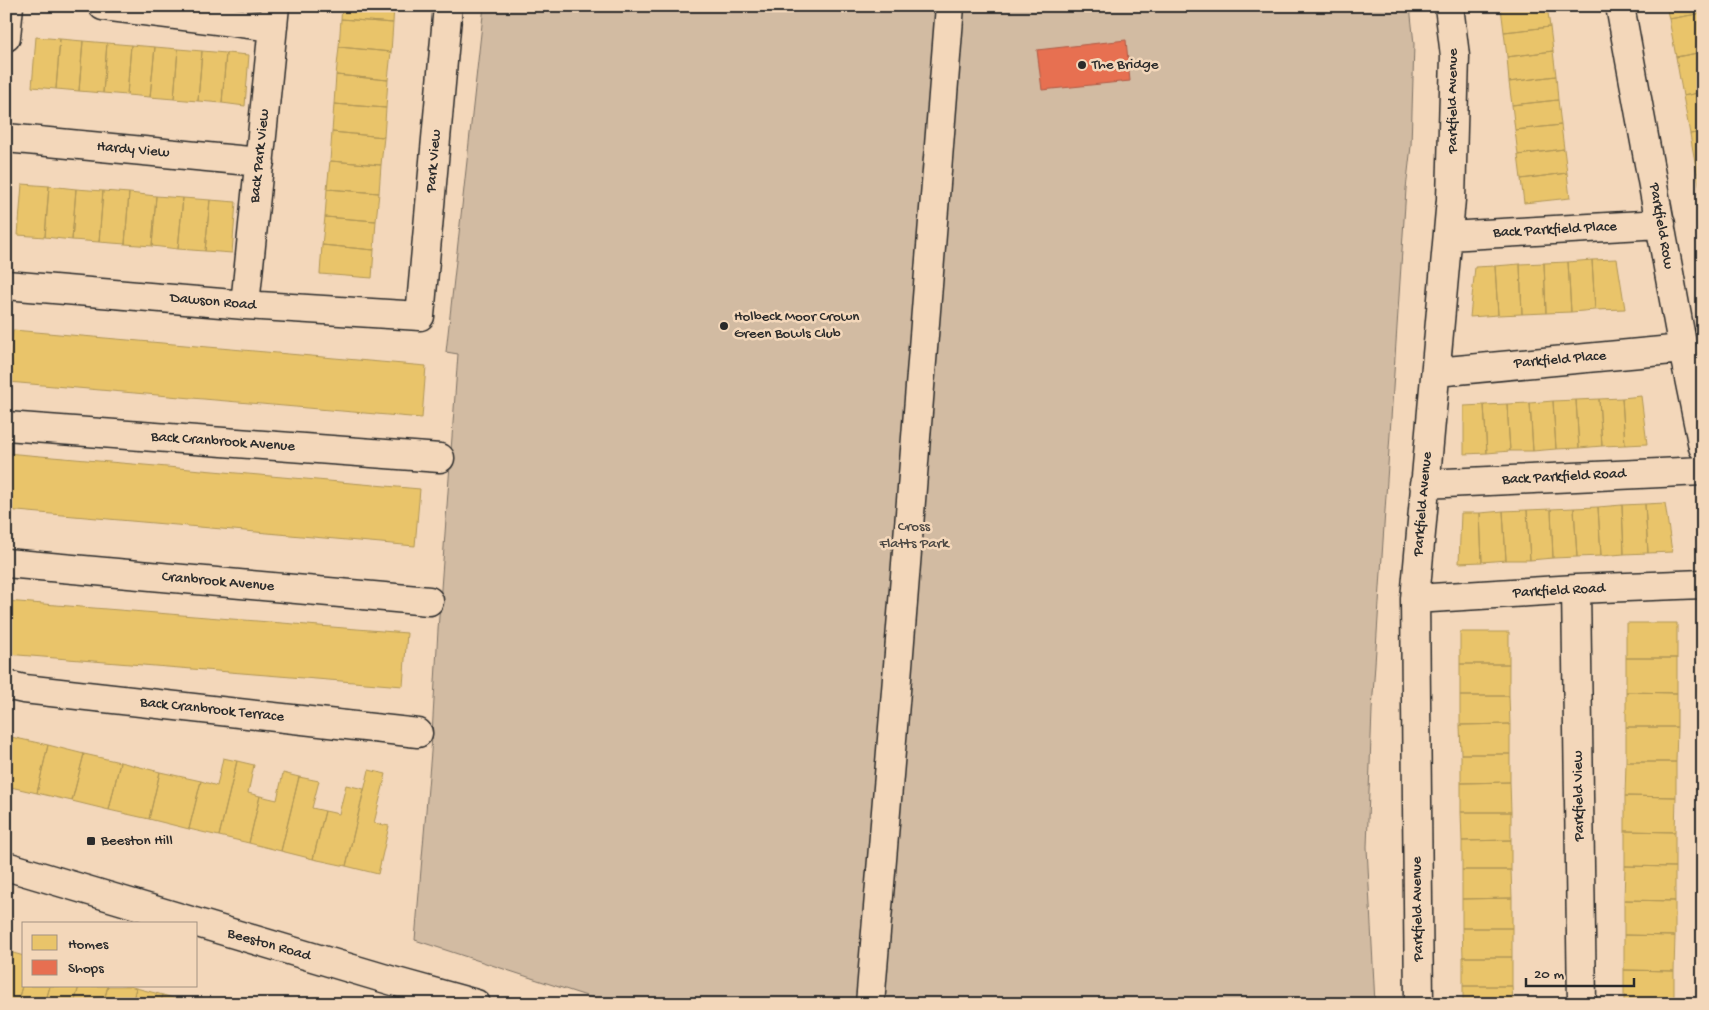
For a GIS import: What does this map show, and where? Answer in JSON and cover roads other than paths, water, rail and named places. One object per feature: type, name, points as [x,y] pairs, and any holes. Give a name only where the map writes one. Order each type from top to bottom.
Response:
[{"type":"street","points":[[6,37],[9,6]]},
{"type":"street","points":[[103,6],[274,17]]},
{"type":"street","name":"Park View","points":[[420,316],[448,6]]},
{"type":"street","points":[[870,1004],[950,6]]},
{"type":"street","name":"Parkfield Avenue","points":[[1419,1004],[1415,599],[1451,199],[1455,56],[1449,6]]},
{"type":"street","name":"Parkfield Row","points":[[1620,6],[1683,349],[1703,447]]},
{"type":"street","name":"Back Park View","points":[[245,306],[274,17]]},
{"type":"street","name":"Hardy View","points":[[6,138],[260,162]]},
{"type":"street","name":"Back Parkfield Place","points":[[1448,236],[1661,224]]},
{"type":"street","name":"Dawson Road","points":[[6,285],[245,306],[420,316]]},
{"type":"street","name":"Parkfield Place","points":[[1436,372],[1683,349]]},
{"type":"street","name":"Back Cranbrook Avenue","points":[[6,426],[440,458]]},
{"type":"street","name":"Back Parkfield Road","points":[[1424,484],[1703,470]]},
{"type":"street","name":"Cranbrook Avenue","points":[[6,563],[430,602]]},
{"type":"street","name":"Parkfield Road","points":[[1415,599],[1576,589],[1703,584]]},
{"type":"street","name":"Parkfield View","points":[[1576,589],[1582,1004]]},
{"type":"street","name":"Back Cranbrook Terrace","points":[[6,685],[24,689],[418,733]]},
{"type":"street","name":"Beeston Road","points":[[6,866],[193,922]]},
{"type":"street","name":"Beeston Road","points":[[198,924],[393,982],[476,1004]]},
{"type":"place","name":"The Bridge","points":[[1082,65]]},
{"type":"place","name":"Holbeck Moor Crown Green Bowls Club","points":[[724,326]]},
{"type":"place","name":"Beeston Hill","points":[[91,841]]},
{"type":"park label","name":"Cross Flatts Park","points":[[914,536]]}]
